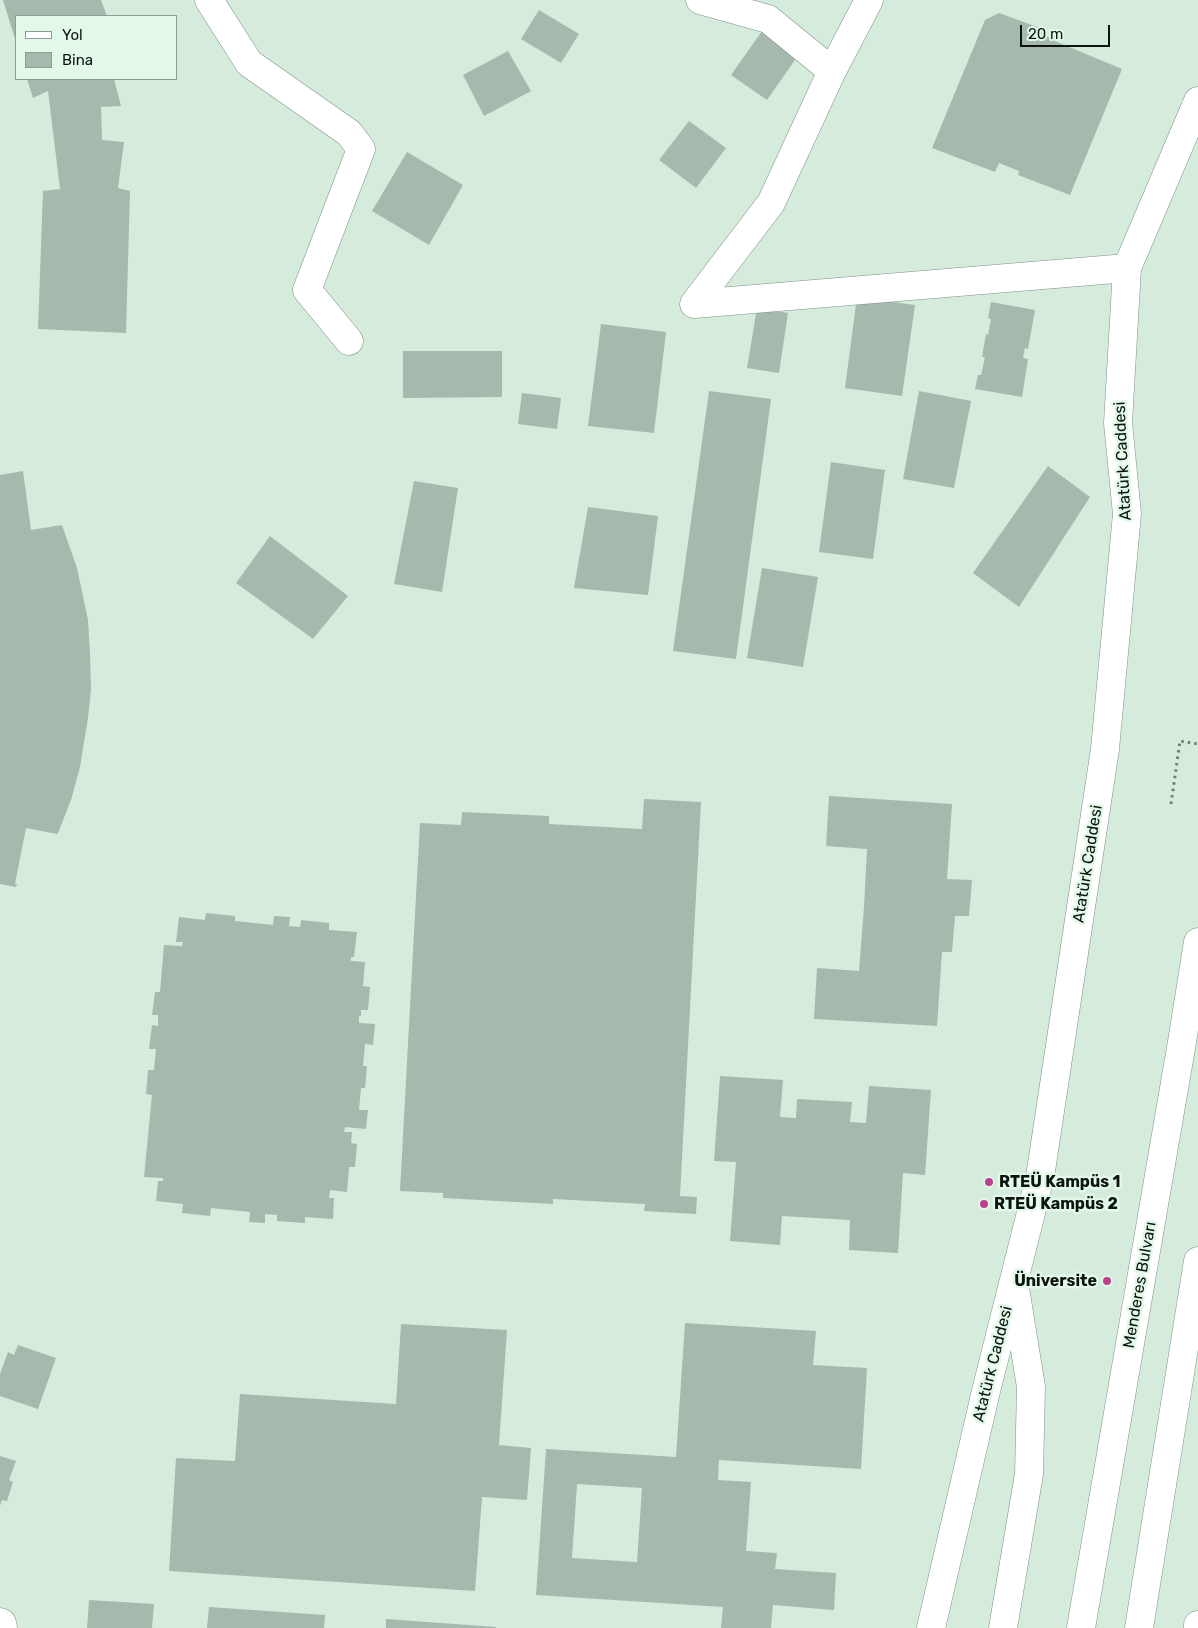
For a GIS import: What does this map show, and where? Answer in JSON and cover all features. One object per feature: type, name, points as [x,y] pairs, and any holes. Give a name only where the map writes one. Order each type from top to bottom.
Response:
[{"type":"main road","points":[[209,0],[249,63],[349,133],[361,149],[307,290],[349,341]]},
{"type":"main road","points":[[700,0],[768,19],[832,71]]},
{"type":"main road","points":[[869,0],[832,71],[771,203],[694,304],[1127,268]]},
{"type":"main road","name":"Atatürk Caddesi","points":[[931,1628],[986,1391],[1040,1177],[1105,749],[1127,514],[1118,423],[1127,268],[1198,100]]},
{"type":"main road","name":"Menderes Bulvarı","points":[[1081,1628],[1198,942]]},
{"type":"main road","points":[[1138,1628],[1198,1261]]},
{"type":"main road","points":[[1003,1628],[1029,1474],[1031,1387],[1014,1282]]},
{"type":"main road","points":[[0,1622],[3,1628]]},
{"type":"path","points":[[1171,804],[1180,741],[1198,744]]},
{"type":"building","points":[[3,0],[101,0],[107,15],[15,15],[15,39]]},
{"type":"building","points":[[539,10],[579,34],[561,63],[521,39]]},
{"type":"building","points":[[999,13],[1040,28],[1050,39],[1122,69],[1070,195],[1018,175],[1019,171],[999,163],[995,172],[932,148],[985,20]]},
{"type":"building","points":[[762,31],[797,57],[767,100],[731,75]]},
{"type":"building","points":[[508,51],[531,91],[484,116],[463,75]]},
{"type":"building","points":[[27,80],[114,80],[121,106],[101,107],[102,140],[124,142],[118,188],[130,191],[126,333],[38,329],[43,191],[60,189],[48,91],[33,98]]},
{"type":"building","points":[[689,121],[726,148],[696,188],[659,160]]},
{"type":"building","points":[[407,152],[463,185],[429,245],[372,211]]},
{"type":"building","points":[[857,297],[915,305],[902,396],[845,388]]},
{"type":"building","points":[[991,302],[1035,310],[1028,349],[1025,348],[1023,358],[1028,359],[1022,397],[975,389],[978,375],[981,375],[985,357],[982,357],[991,319],[988,318]]},
{"type":"building","points":[[757,308],[788,313],[779,373],[747,368]]},
{"type":"building","points":[[601,324],[666,332],[654,433],[588,426]]},
{"type":"building","points":[[403,351],[502,351],[502,397],[403,398]]},
{"type":"building","points":[[709,391],[771,399],[736,659],[673,651]]},
{"type":"building","points":[[919,391],[971,401],[954,488],[903,479]]},
{"type":"building","points":[[522,393],[561,398],[557,429],[518,424]]},
{"type":"building","points":[[831,462],[885,470],[873,559],[819,552]]},
{"type":"building","points":[[1048,466],[1090,497],[1019,607],[973,573]]},
{"type":"building","points":[[23,471],[31,530],[62,525],[77,568],[88,620],[91,690],[80,767],[71,800],[57,834],[26,828],[16,887],[0,884],[0,475]]},
{"type":"building","points":[[414,481],[458,488],[442,592],[394,584]]},
{"type":"building","points":[[588,507],[658,516],[648,595],[574,588]]},
{"type":"building","points":[[270,536],[348,596],[313,639],[236,583]]},
{"type":"building","points":[[762,568],[818,577],[803,667],[747,658]]},
{"type":"building","points":[[829,796],[952,804],[947,879],[972,880],[969,916],[955,916],[952,952],[942,952],[937,1026],[814,1019],[817,968],[859,971],[864,907],[867,849],[826,846]]},
{"type":"building","points":[[644,799],[701,802],[680,1196],[697,1197],[696,1214],[644,1211],[645,1204],[553,1199],[553,1204],[443,1198],[443,1193],[400,1191],[420,823],[461,825],[462,812],[549,816],[549,824],[642,829]]},
{"type":"building","points":[[206,913],[235,916],[235,921],[273,925],[274,916],[290,917],[289,926],[300,927],[301,920],[329,923],[329,930],[357,932],[354,957],[351,957],[351,961],[365,962],[363,986],[370,987],[368,1010],[361,1010],[359,1023],[375,1024],[373,1045],[365,1044],[363,1066],[367,1066],[365,1088],[361,1088],[359,1110],[368,1110],[366,1129],[345,1127],[344,1132],[352,1132],[351,1143],[357,1144],[355,1167],[349,1167],[347,1192],[330,1190],[329,1198],[334,1198],[333,1219],[305,1217],[305,1223],[277,1221],[277,1215],[265,1214],[265,1223],[249,1222],[250,1212],[211,1208],[210,1216],[182,1213],[183,1204],[156,1201],[158,1181],[163,1181],[163,1178],[144,1177],[152,1095],[146,1094],[148,1070],[154,1070],[156,1049],[149,1049],[152,1025],[158,1026],[158,1015],[152,1015],[155,992],[160,992],[164,945],[182,946],[183,942],[176,942],[179,917],[205,920]]},
{"type":"building","points":[[720,1076],[783,1080],[780,1117],[796,1118],[797,1099],[852,1102],[850,1122],[866,1123],[869,1086],[931,1090],[925,1175],[903,1173],[898,1253],[849,1250],[850,1220],[782,1216],[780,1245],[730,1241],[736,1162],[714,1161]]},
{"type":"building","points":[[685,1323],[816,1331],[813,1365],[867,1368],[861,1469],[719,1460],[718,1480],[751,1482],[746,1551],[777,1553],[775,1569],[836,1573],[834,1610],[773,1605],[771,1628],[721,1628],[723,1607],[536,1595],[546,1449],[676,1457]],"holes":[[[577,1484],[642,1488],[637,1562],[572,1558]]]},
{"type":"building","points":[[401,1324],[507,1330],[499,1445],[531,1448],[527,1500],[482,1497],[475,1591],[169,1571],[176,1458],[235,1461],[240,1394],[396,1404]]},
{"type":"building","points":[[18,1345],[56,1358],[38,1409],[0,1396],[0,1374],[8,1352],[14,1355]]},
{"type":"building","points":[[0,1456],[16,1461],[9,1480],[13,1482],[7,1501],[2,1500],[0,1506]]},
{"type":"building","points":[[89,1600],[154,1604],[152,1628],[87,1628]]},
{"type":"building","points":[[209,1607],[325,1615],[324,1628],[207,1628]]},
{"type":"building","points":[[386,1619],[496,1627],[496,1628],[386,1628]]},
{"type":"place","name":"RTEÜ Kampüs 1","points":[[989,1182]]},
{"type":"place","name":"RTEÜ Kampüs 2","points":[[984,1204]]},
{"type":"place","name":"Üniversite","points":[[1107,1281]]}]
